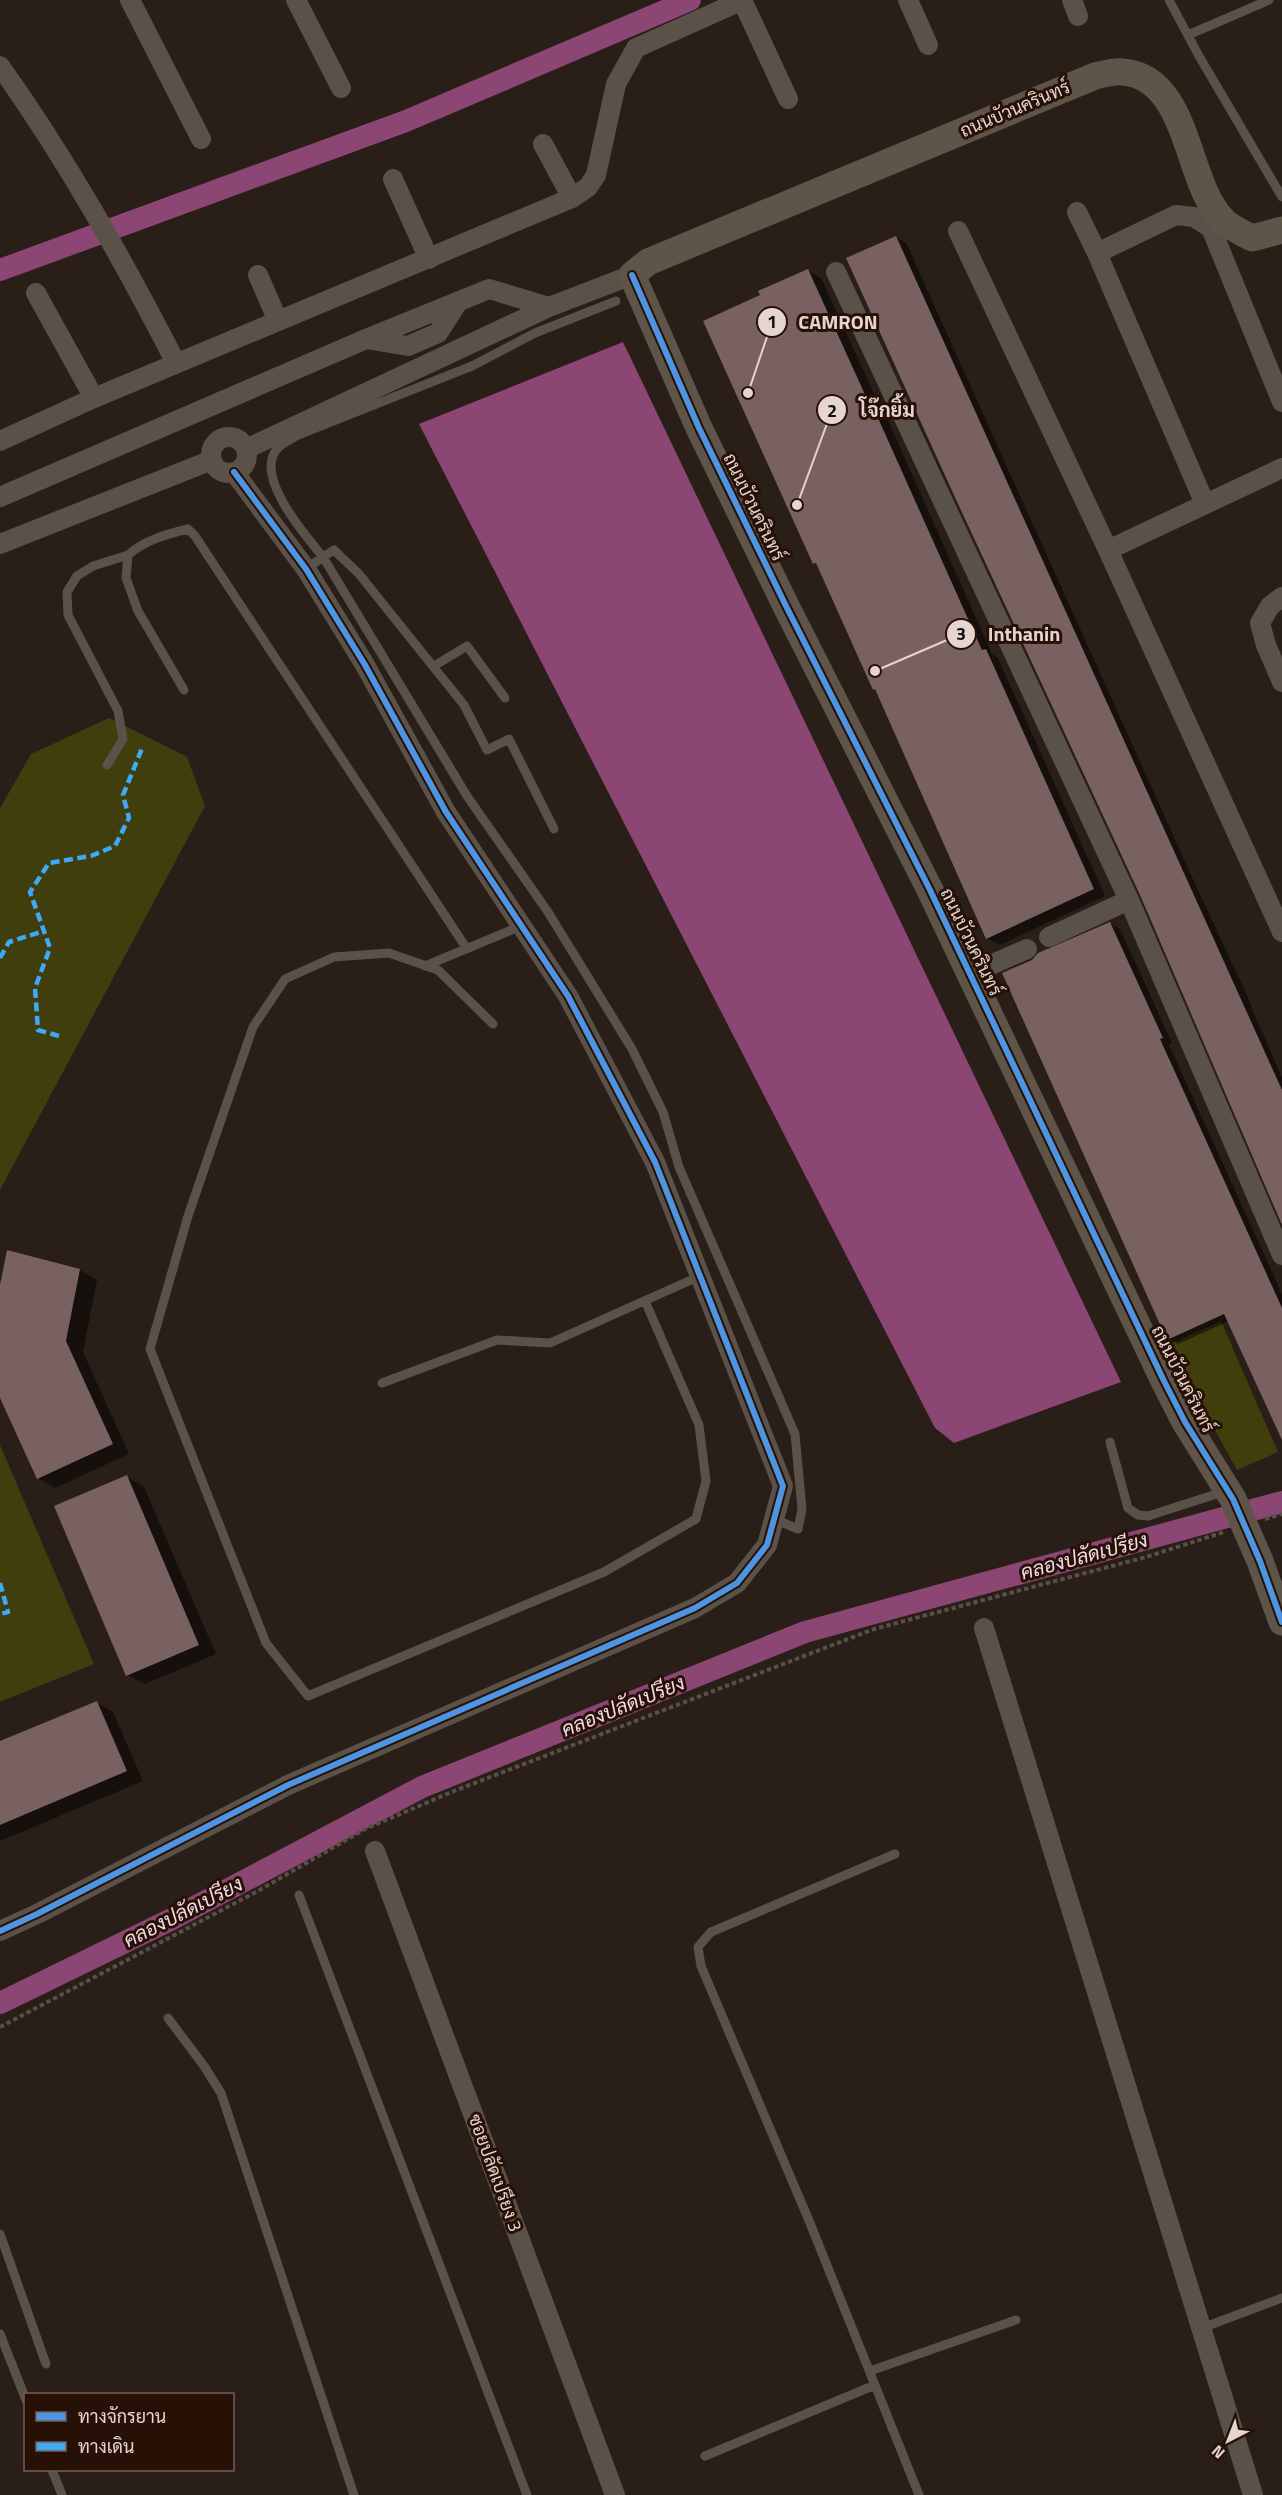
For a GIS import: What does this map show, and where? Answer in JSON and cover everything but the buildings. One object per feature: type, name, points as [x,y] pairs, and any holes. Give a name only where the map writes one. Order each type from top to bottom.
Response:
[{"type":"street","points":[[130,0],[201,139]]},
{"type":"street","points":[[296,0],[341,88]]},
{"type":"street","points":[[0,441],[176,363],[572,198],[588,187],[596,175],[616,84],[636,48],[742,0],[788,99]]},
{"type":"street","points":[[908,0],[927,45]]},
{"type":"street","points":[[0,66],[32,111],[89,204],[126,267],[176,363]]},
{"type":"street","name":"ถนนบัวนครินทร์","points":[[1282,230],[1252,238],[1224,222],[1209,201],[1173,107],[1150,81],[1123,72],[1095,76],[1073,85],[648,262],[632,274],[699,428],[970,974],[1174,1402],[1231,1495],[1260,1561],[1282,1622]]},
{"type":"street","points":[[543,144],[572,198]]},
{"type":"street","points":[[393,179],[429,259]]},
{"type":"street","points":[[1077,212],[1098,253],[1205,504]]},
{"type":"street","points":[[1098,253],[1176,215],[1194,217],[1211,228],[1282,402]]},
{"type":"street","points":[[958,231],[1108,550],[1282,932]]},
{"type":"street","points":[[836,272],[1129,900],[1282,1255]]},
{"type":"street","points":[[246,449],[549,307],[632,274]]},
{"type":"street","points":[[258,275],[278,321]]},
{"type":"street","points":[[0,497],[366,339],[408,346],[438,333],[458,302],[489,289],[549,307]]},
{"type":"street","points":[[36,293],[94,398]]},
{"type":"street","points":[[224,437],[237,438],[246,449],[245,463],[234,472],[220,471],[212,460],[213,446],[224,437]]},
{"type":"street","points":[[0,544],[212,460]]},
{"type":"street","points":[[1108,550],[1282,468]]},
{"type":"street","points":[[0,1931],[48,1909],[288,1785],[695,1608],[737,1583],[767,1545],[783,1486],[655,1162],[568,996],[446,812],[365,665],[306,569],[234,472]]},
{"type":"street","points":[[1282,597],[1270,606],[1260,623],[1266,645],[1282,682]]},
{"type":"street","points":[[1049,937],[1129,900]]},
{"type":"street","points":[[970,974],[1027,949]]},
{"type":"street","points":[[984,1628],[1253,2495]]},
{"type":"street","name":"ซอยปลัดเปรียง 3","points":[[375,1851],[615,2495]]},
{"type":"lane","points":[[1169,0],[1282,197]]},
{"type":"lane","points":[[1188,35],[1269,0]]},
{"type":"lane","points":[[616,301],[535,333],[472,366],[298,435],[277,449],[270,471],[281,499],[323,557],[467,796],[548,912],[620,1029],[663,1112],[679,1167],[795,1434],[802,1509],[798,1529],[774,1520]]},
{"type":"lane","points":[[107,765],[123,739],[118,711],[68,615],[67,592],[77,576],[93,566],[128,555],[161,536],[188,529],[195,536],[467,949]]},
{"type":"lane","points":[[306,569],[334,550],[359,573],[464,705],[488,750],[509,739],[554,829]]},
{"type":"lane","points":[[128,555],[126,578],[138,611],[184,690]]},
{"type":"lane","points":[[434,666],[467,646],[505,698]]},
{"type":"lane","points":[[425,966],[521,926]]},
{"type":"lane","points":[[493,1024],[438,970],[389,953],[334,957],[285,979],[253,1027],[188,1216],[150,1349],[266,1644],[308,1696],[604,1572],[696,1519],[706,1481],[699,1425],[645,1301]]},
{"type":"lane","points":[[382,1383],[496,1340],[550,1343],[700,1276]]},
{"type":"lane","points":[[1110,1442],[1128,1508],[1138,1515],[1148,1516],[1231,1495]]},
{"type":"lane","points":[[895,1854],[711,1932],[698,1947],[701,1966],[810,2223],[919,2495]]},
{"type":"lane","points":[[299,1895],[526,2495]]},
{"type":"lane","points":[[168,2018],[221,2093],[354,2495]]},
{"type":"lane","points":[[0,2234],[46,2364]]},
{"type":"lane","points":[[1202,2328],[1282,2298]]},
{"type":"lane","points":[[870,2372],[1016,2320]]},
{"type":"lane","points":[[0,2334],[24,2395]]},
{"type":"lane","points":[[705,2456],[875,2385]]},
{"type":"lane","points":[[53,2471],[62,2495]]},
{"type":"path","points":[[1258,1521],[1282,1514]]},
{"type":"path","points":[[0,2027],[258,1891],[365,1829],[454,1791],[874,1629],[1146,1557],[1235,1528]]},
{"type":"shaded area","points":[[623,342],[1121,1382],[954,1443],[935,1428],[419,424]]},
{"type":"shaded area","points":[[109,718],[187,757],[205,806],[0,1190],[0,808],[31,754]]},
{"type":"shaded area","points":[[1221,1321],[1278,1452],[1237,1470],[1168,1345]]},
{"type":"shaded area","points":[[0,1445],[94,1664],[0,1702]]},
{"type":"waterway","points":[[0,270],[406,121],[690,0]]},
{"type":"waterway","name":"คลองปลัดเปรียง","points":[[0,2003],[172,1919],[422,1787],[805,1632],[1282,1502]]},
{"type":"marked path","points":[[59,1036],[38,1030],[35,988],[50,948],[30,892],[49,863],[91,856],[115,846],[129,818],[123,795],[143,746]]},
{"type":"marked path","points":[[0,958],[9,942],[44,931]]},
{"type":"marked path","points":[[0,1583],[8,1612],[0,1614]]},
{"type":"cycle path","points":[[632,275],[699,428],[929,888],[1164,1381],[1185,1422],[1233,1499],[1260,1561],[1282,1622]]},
{"type":"cycle path","points":[[0,1931],[288,1785],[695,1608],[737,1583],[767,1545],[783,1486],[655,1162],[568,996],[446,812],[365,665],[306,569],[234,472]]},
{"type":"place","name":"CAMRON","points":[[748,393]]},
{"type":"place","name":"โจ๊กยิ้ม","points":[[797,505]]},
{"type":"place","name":"Inthanin","points":[[875,671]]}]
